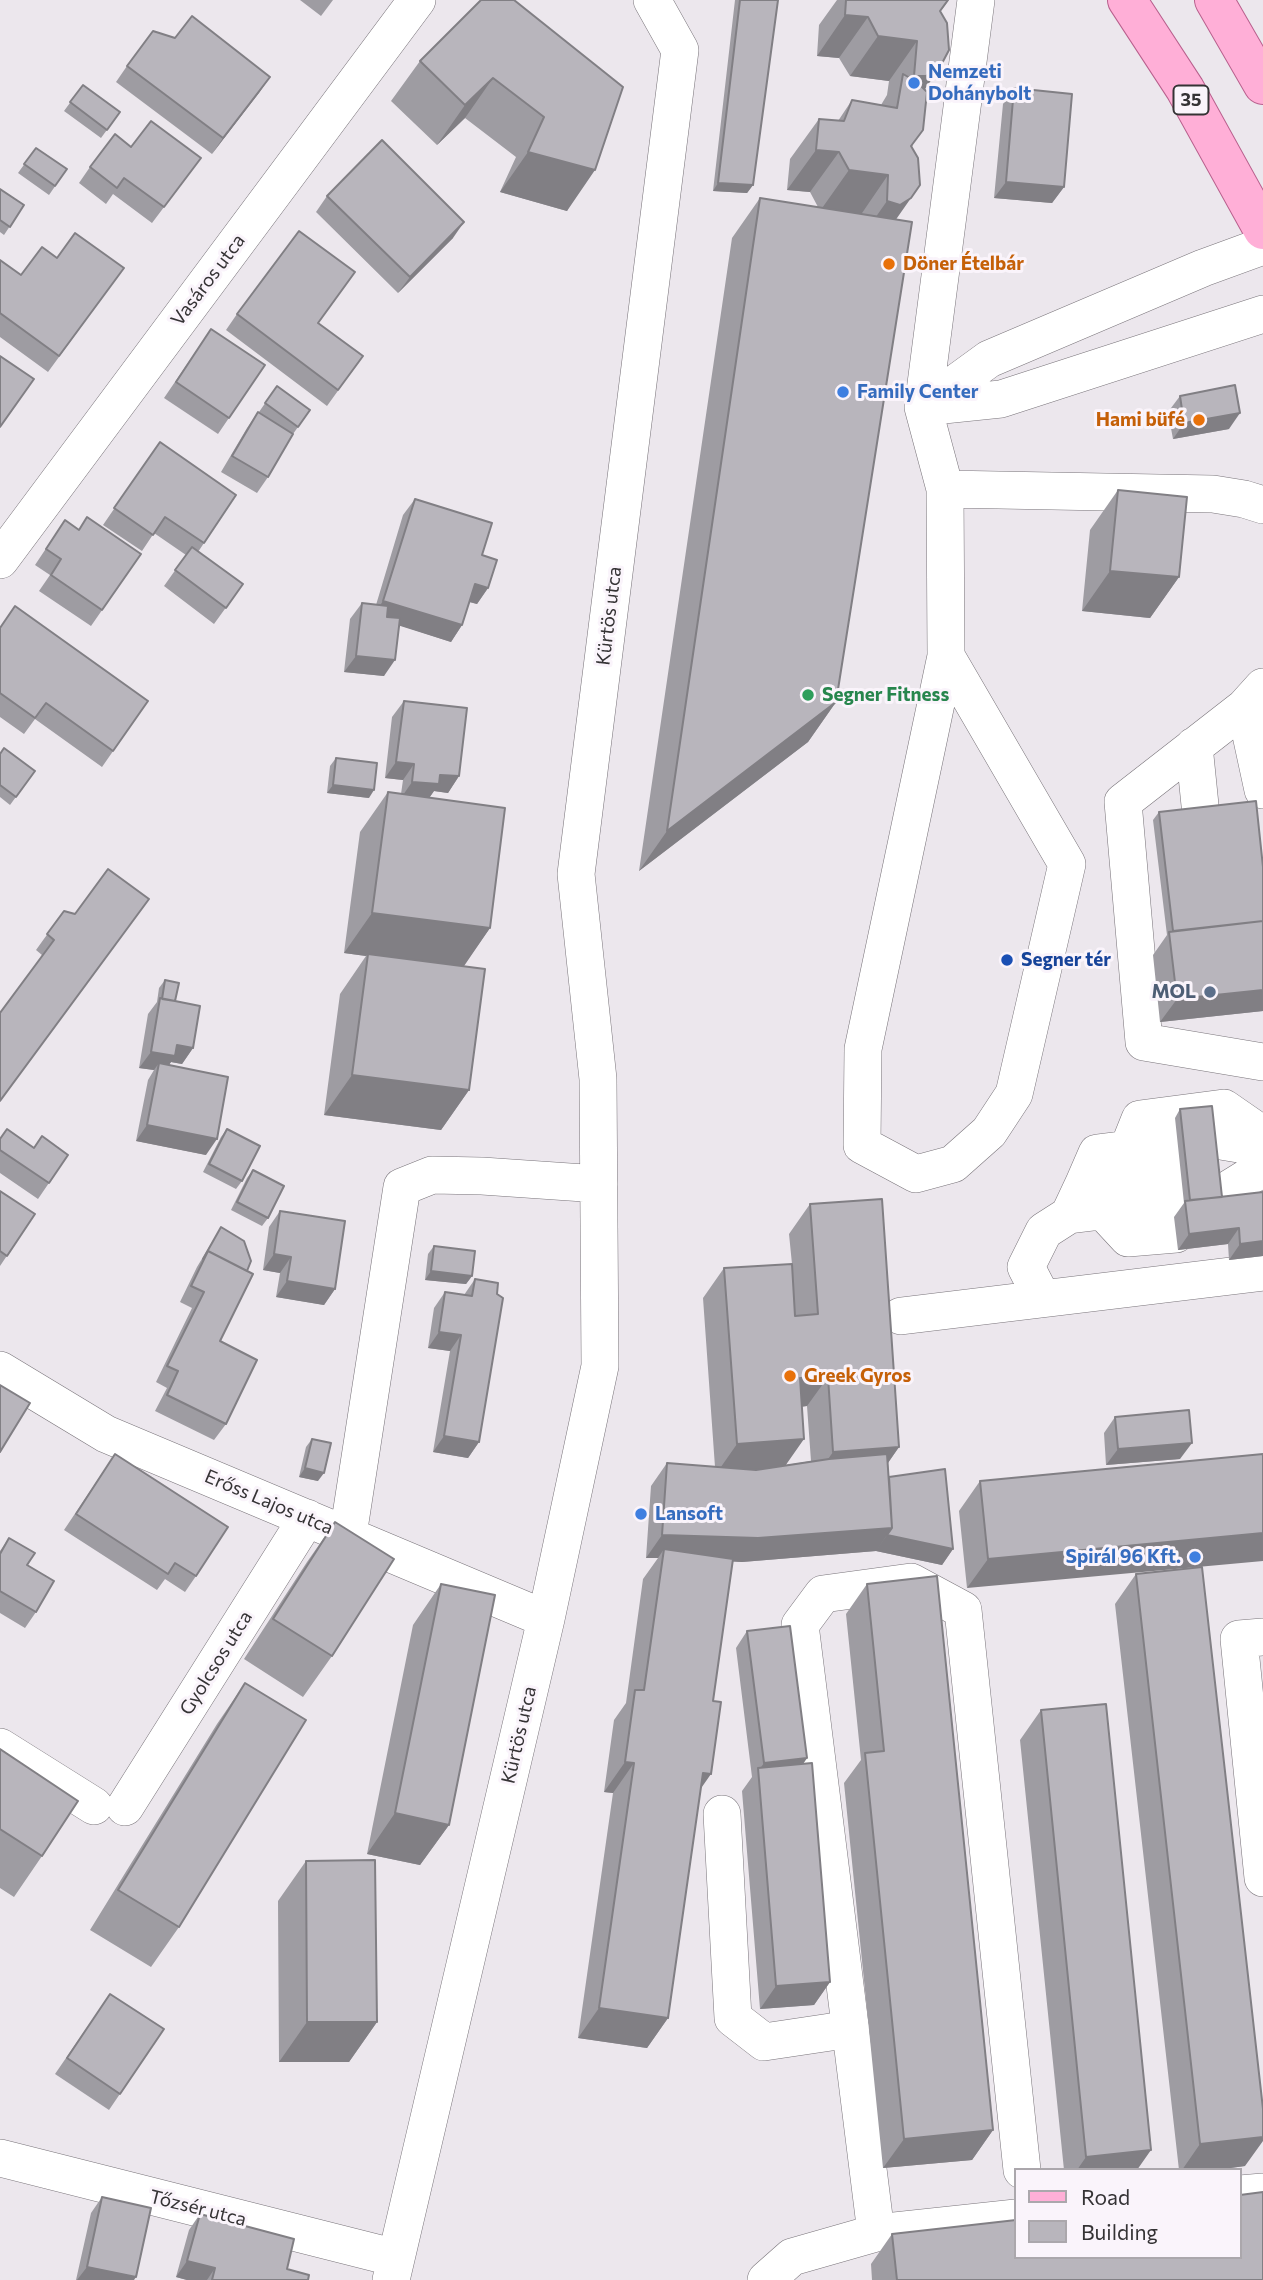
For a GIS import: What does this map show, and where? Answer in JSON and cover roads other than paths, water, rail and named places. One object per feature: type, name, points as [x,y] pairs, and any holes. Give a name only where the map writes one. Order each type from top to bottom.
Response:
[{"type":"main road","name":"35","points":[[1127,0],[1185,89],[1263,230]]},
{"type":"main road","points":[[1214,0],[1262,83]]},
{"type":"street","name":"Vasáros utca","points":[[0,560],[417,0]]},
{"type":"street","name":"Kürtös utca","points":[[393,2269],[546,1619],[600,1366],[598,1079],[576,874],[680,50],[652,0]]},
{"type":"street","points":[[946,656],[1067,864],[1014,1094],[989,1132],[953,1164],[916,1174],[862,1145],[863,1049],[946,656],[945,489],[923,407],[976,0]]},
{"type":"street","points":[[923,407],[989,359],[1203,268],[1263,246]]},
{"type":"street","points":[[923,407],[1001,399],[1263,314]]},
{"type":"street","points":[[945,489],[1213,494],[1263,505]]},
{"type":"street","points":[[1254,697],[1122,802],[1149,920],[1144,1042],[1181,1034],[1263,1062]]},
{"type":"street","points":[[1254,697],[1263,790]]},
{"type":"street","points":[[1194,747],[1201,815]]},
{"type":"street","points":[[1152,779],[1157,820]]},
{"type":"street","points":[[1128,1149],[1140,1119],[1224,1108],[1263,1135]]},
{"type":"street","points":[[1085,1203],[1097,1153],[1128,1149],[1193,1179],[1263,1158]]},
{"type":"street","points":[[1193,1179],[1263,1149]]},
{"type":"street","points":[[1042,1297],[1026,1267],[1044,1231],[1085,1203],[1193,1179],[1263,1168]]},
{"type":"street","points":[[348,1535],[402,1187],[432,1175],[600,1184]]},
{"type":"street","points":[[901,1316],[1263,1272]]},
{"type":"street","name":"Erőss Lajos utca","points":[[0,1370],[106,1434],[546,1619]]},
{"type":"street","name":"Gyolcsos utca","points":[[0,1747],[110,1807],[307,1518]]},
{"type":"street","points":[[876,2233],[800,1625],[823,1594],[911,1582],[963,1611],[1022,2168]]},
{"type":"street","points":[[1263,1637],[1239,1639],[1263,1878]]},
{"type":"street","points":[[722,1814],[733,2018],[764,2042],[851,2029]]},
{"type":"street","name":"Tőzsér utca","points":[[0,2158],[393,2269]]},
{"type":"street","points":[[1242,2194],[1263,2192]]},
{"type":"street","points":[[766,2280],[792,2257],[876,2233],[1014,2218]]},
{"type":"place","name":"Nemzeti Dohánybolt","points":[[914,83]]},
{"type":"place","name":"Döner Ételbár","points":[[889,264]]},
{"type":"place","name":"Family Center","points":[[843,392]]},
{"type":"place","name":"Hami büfé","points":[[1199,420]]},
{"type":"place","name":"Segner Fitness","points":[[808,695]]},
{"type":"place","name":"Segner tér","points":[[1007,960]]},
{"type":"place","name":"MOL","points":[[1210,992]]},
{"type":"place","name":"Greek Gyros","points":[[790,1376]]},
{"type":"place","name":"Lansoft","points":[[641,1514]]},
{"type":"place","name":"Spirál 96 Kft.","points":[[1195,1557]]}]
